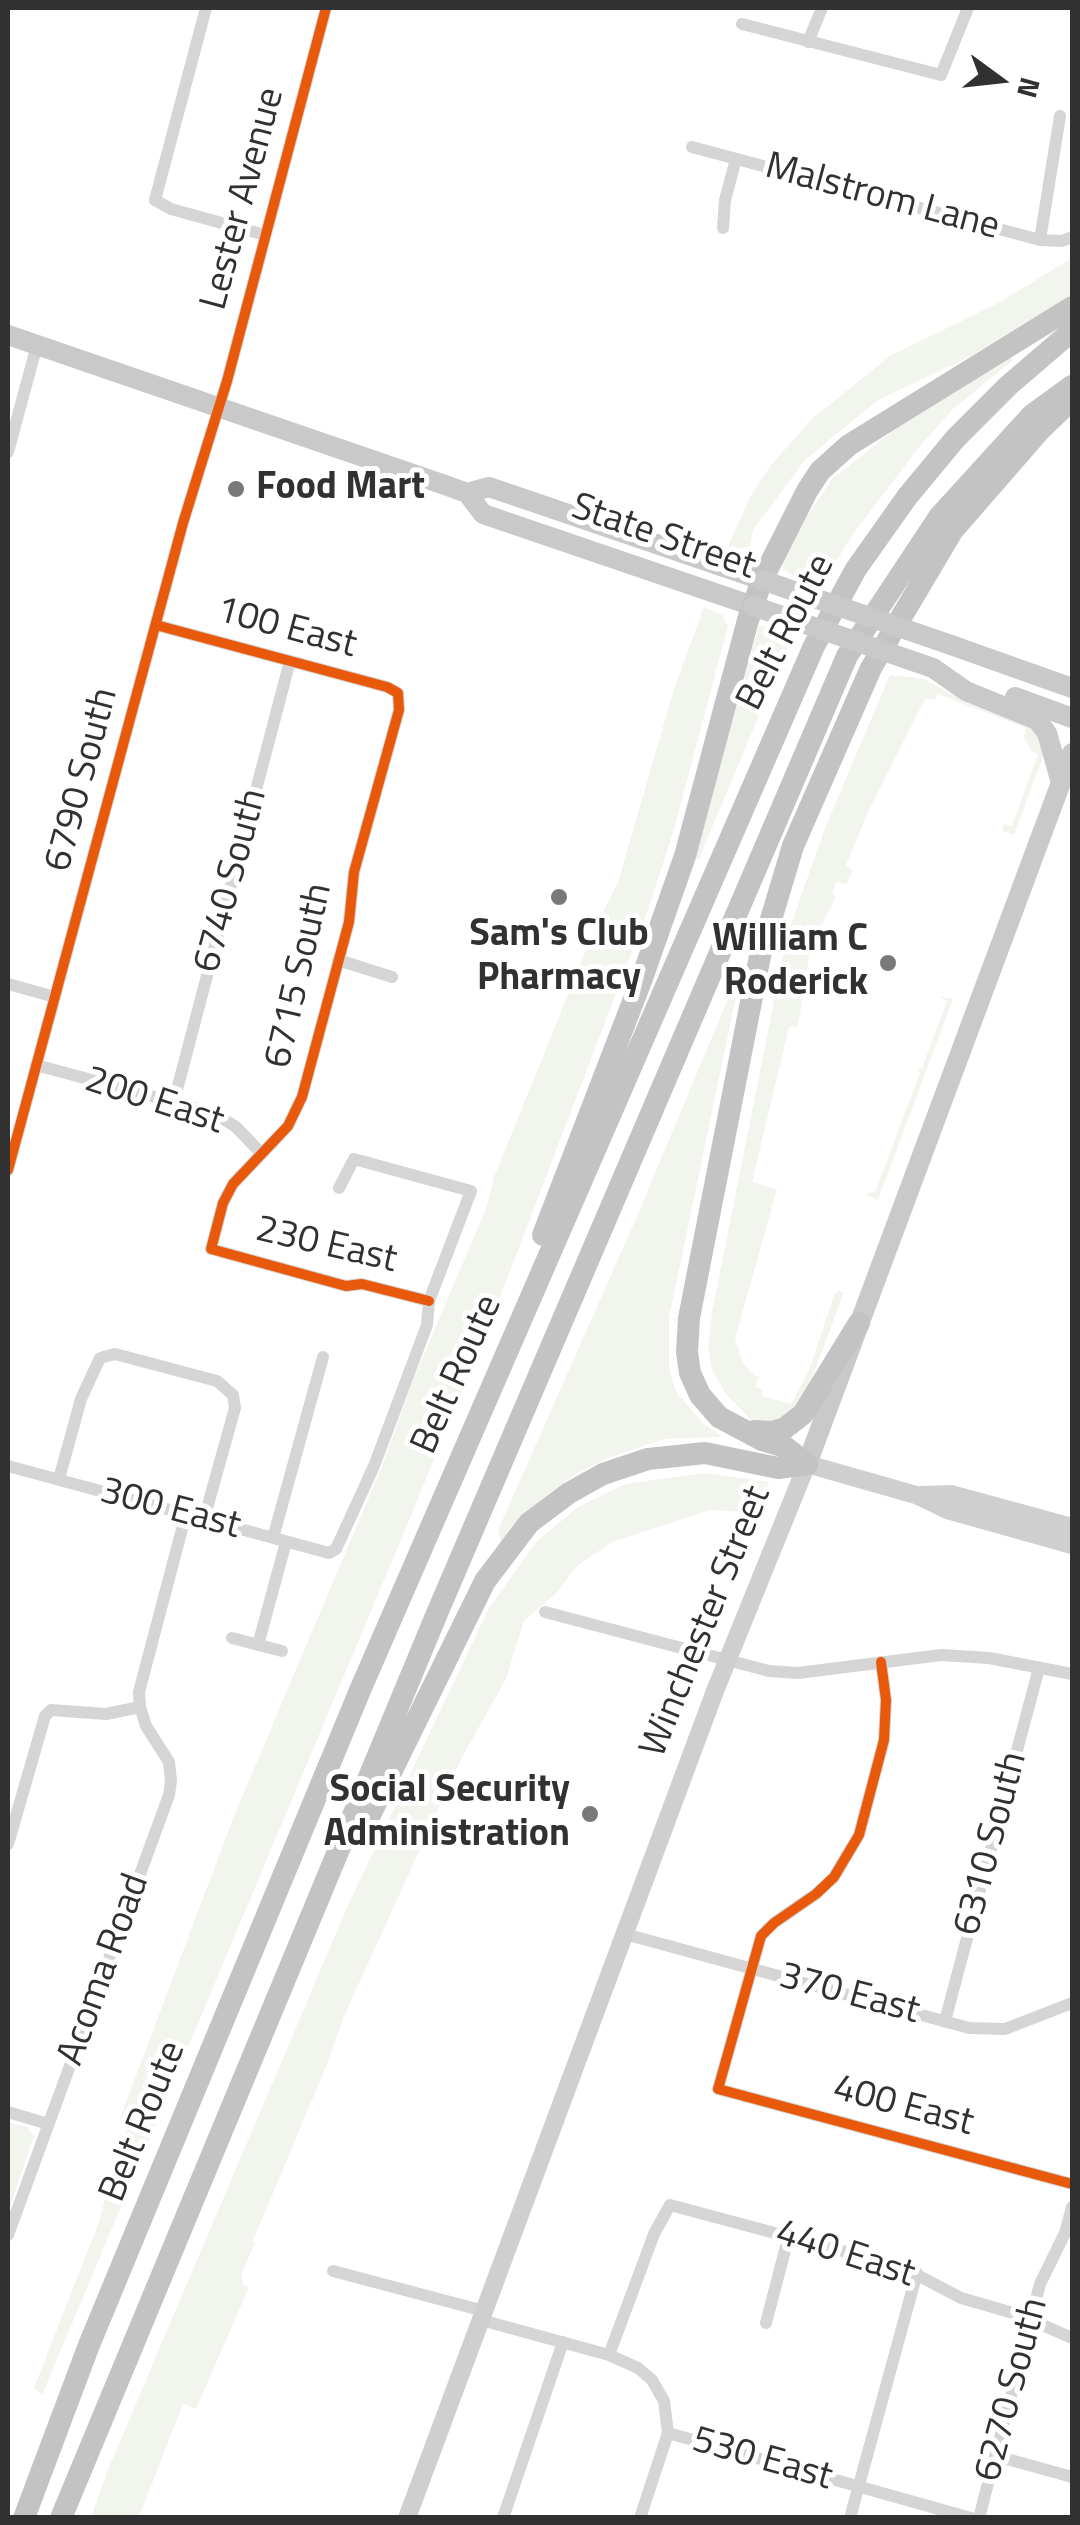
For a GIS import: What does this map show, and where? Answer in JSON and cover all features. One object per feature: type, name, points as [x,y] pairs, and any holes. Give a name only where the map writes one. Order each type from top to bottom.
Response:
[{"type":"highway","points":[[476,1422],[575,1146],[642,980],[685,856],[753,606],[787,527],[820,470],[849,445],[1072,307]]},
{"type":"highway","name":"Belt Route","points":[[24,2518],[89,2345],[361,1688],[814,646],[848,584],[907,497],[1008,385],[1072,331]]},
{"type":"highway","name":"Belt Route","points":[[62,2518],[438,1612],[847,656],[939,517],[1032,416],[1072,386]]},
{"type":"highway","points":[[807,1464],[785,1447],[719,1417],[700,1395],[690,1373],[686,1342],[760,956],[793,846],[872,668],[953,530],[1072,399]]},
{"type":"highway","points":[[742,1429],[772,1432],[797,1421],[859,1323]]},
{"type":"highway","points":[[276,2006],[485,1582],[529,1523],[603,1474],[648,1459],[705,1452],[778,1468],[807,1464]]},
{"type":"main road","name":"State Street","points":[[8,335],[467,493],[489,487],[1072,688]]},
{"type":"main road","name":"State Street","points":[[467,493],[482,514],[1072,718]]},
{"type":"main road","points":[[933,668],[966,691],[1037,720],[1046,730],[1062,783]]},
{"type":"main road","name":"Winchester Street","points":[[407,2518],[726,1661],[807,1464],[1072,753]]},
{"type":"main road","points":[[807,1464],[916,1495],[947,1510],[1072,1545]]},
{"type":"main road","points":[[916,1495],[951,1494],[1072,1527]]},
{"type":"street","points":[[206,8],[155,200],[171,210],[265,235]]},
{"type":"street","name":"Lester Avenue","points":[[218,406],[326,8]]},
{"type":"street","points":[[808,42],[822,8]]},
{"type":"street","points":[[742,24],[940,75],[968,8]]},
{"type":"street","points":[[1040,240],[1060,116]]},
{"type":"street","name":"Malstrom Lane","points":[[692,147],[1040,240],[1062,241],[1072,237]]},
{"type":"street","points":[[723,228],[725,200],[736,159]]},
{"type":"street","points":[[8,452],[37,345]]},
{"type":"street","name":"6790 South","points":[[8,1170],[218,406]]},
{"type":"street","name":"100 East","points":[[156,625],[387,687],[398,694]]},
{"type":"street","name":"6740 South","points":[[174,1101],[290,661]]},
{"type":"street","name":"6715 South","points":[[210,1250],[223,1203],[233,1184],[296,1113],[348,922],[354,872],[399,710],[398,694]]},
{"type":"street","points":[[338,960],[392,977]]},
{"type":"street","points":[[8,984],[54,997]]},
{"type":"street","name":"200 East","points":[[36,1065],[174,1101],[226,1120],[262,1154]]},
{"type":"street","points":[[339,1188],[354,1159],[471,1191],[429,1301]]},
{"type":"street","name":"230 East","points":[[210,1250],[348,1286],[362,1284],[429,1301]]},
{"type":"street","name":"300 East","points":[[8,1466],[333,1552],[340,1545],[374,1466],[427,1325],[429,1301]]},
{"type":"street","points":[[59,1479],[81,1398],[95,1364],[104,1356],[114,1354],[217,1381],[234,1396],[234,1408],[204,1519]]},
{"type":"street","points":[[258,1645],[323,1357]]},
{"type":"street","points":[[8,1844],[45,1716],[51,1710],[106,1714],[140,1706],[142,1675],[186,1514]]},
{"type":"street","points":[[545,1612],[769,1671],[798,1673],[954,1655],[1072,1674]]},
{"type":"street","points":[[232,1638],[282,1652]]},
{"type":"street","points":[[751,1970],[757,1944],[766,1930],[834,1877],[859,1834],[884,1740],[886,1700],[881,1662]]},
{"type":"street","name":"6310 South","points":[[945,2021],[1039,1668]]},
{"type":"street","name":"Acoma Road","points":[[8,2235],[168,1795],[169,1762],[146,1726],[140,1706]]},
{"type":"street","name":"370 East","points":[[625,1934],[969,2028],[1006,2029],[1072,2003]]},
{"type":"street","name":"400 East","points":[[751,1970],[718,2089],[1072,2184]]},
{"type":"street","points":[[8,2112],[48,2124]]},
{"type":"street","name":"440 East","points":[[608,2355],[654,2234],[670,2205],[916,2273],[961,2298],[1031,2319],[1072,2338]]},
{"type":"street","name":"6270 South","points":[[979,2518],[1040,2284],[1059,2249],[1072,2208]]},
{"type":"street","points":[[766,2323],[789,2236]]},
{"type":"street","points":[[333,2270],[608,2355],[638,2368],[652,2380],[664,2401],[668,2434],[640,2518]]},
{"type":"street","points":[[850,2518],[916,2273]]},
{"type":"street","points":[[503,2518],[562,2342]]},
{"type":"street","name":"530 East","points":[[668,2434],[971,2518]]},
{"type":"street","points":[[996,2456],[1072,2476]]},
{"type":"shaded area","points":[[1072,258],[1072,294],[969,357],[878,400],[805,460],[753,530],[750,546],[726,551],[749,499],[771,465],[813,418],[890,356],[1000,302]]},
{"type":"shaded area","points":[[1011,357],[1013,360],[952,410],[920,446],[853,534],[825,579],[796,577],[783,569],[782,563],[799,528],[832,479],[893,431]]},
{"type":"shaded area","points":[[704,607],[722,615],[728,626],[674,829],[648,910],[500,1297],[408,1523],[42,2395],[34,2388],[99,2222],[128,2125],[120,2118],[234,1816],[383,1464],[415,1375],[486,1209],[494,1177],[595,928],[618,882],[674,689]]},
{"type":"shaded area","points":[[759,625],[771,627],[789,644],[698,861],[696,857]]},
{"type":"shaded area","points":[[890,675],[924,679],[959,698],[1034,725],[1044,749],[1043,757],[1014,835],[1002,831],[1004,824],[1012,826],[1038,754],[1031,751],[1024,737],[1026,728],[938,694],[935,700],[925,699],[868,812],[846,865],[853,871],[846,884],[836,882],[832,893],[836,897],[811,945],[798,1026],[789,1027],[752,1182],[777,1189],[735,1339],[743,1363],[761,1378],[757,1379],[756,1387],[763,1390],[762,1396],[791,1404],[809,1370],[834,1295],[844,1292],[807,1392],[795,1412],[757,1426],[725,1393],[712,1369],[708,1348],[712,1312],[787,936],[825,828]]},
{"type":"shaded area","points":[[743,963],[669,1318],[669,1368],[676,1392],[705,1425],[723,1437],[665,1439],[610,1457],[577,1473],[547,1495],[502,1544],[498,1530],[635,1221]]},
{"type":"shaded area","points":[[939,996],[953,999],[878,1200],[865,1194],[875,1192],[920,1073],[917,1069],[922,1068],[947,1001]]},
{"type":"shaded area","points":[[705,1473],[768,1482],[770,1495],[763,1513],[710,1510],[612,1542],[577,1566],[557,1592],[524,1621],[506,1679],[462,1757],[344,2016],[253,2241],[242,2273],[242,2284],[249,2287],[196,2409],[183,2404],[139,2517],[91,2517],[349,1903],[489,1608],[536,1542],[578,1507],[625,1484]]},
{"type":"shaded area","points":[[8,2122],[27,2127],[34,2136],[8,2213]]},
{"type":"cycle path","points":[[8,1170],[326,8]]},
{"type":"cycle path","points":[[156,625],[398,693],[399,710],[354,872],[349,922],[302,1097],[288,1126],[233,1184],[223,1203],[211,1249],[346,1286],[362,1284],[429,1301]]},
{"type":"cycle path","points":[[881,1662],[886,1700],[884,1740],[859,1835],[834,1877],[761,1936],[718,2089],[1072,2184]]},
{"type":"place","name":"Food Mart","points":[[236,489]]},
{"type":"place","name":"Sam's Club Pharmacy","points":[[559,897]]},
{"type":"place","name":"William C Roderick","points":[[888,963]]},
{"type":"place","name":"Social Security Administration","points":[[590,1814]]}]
